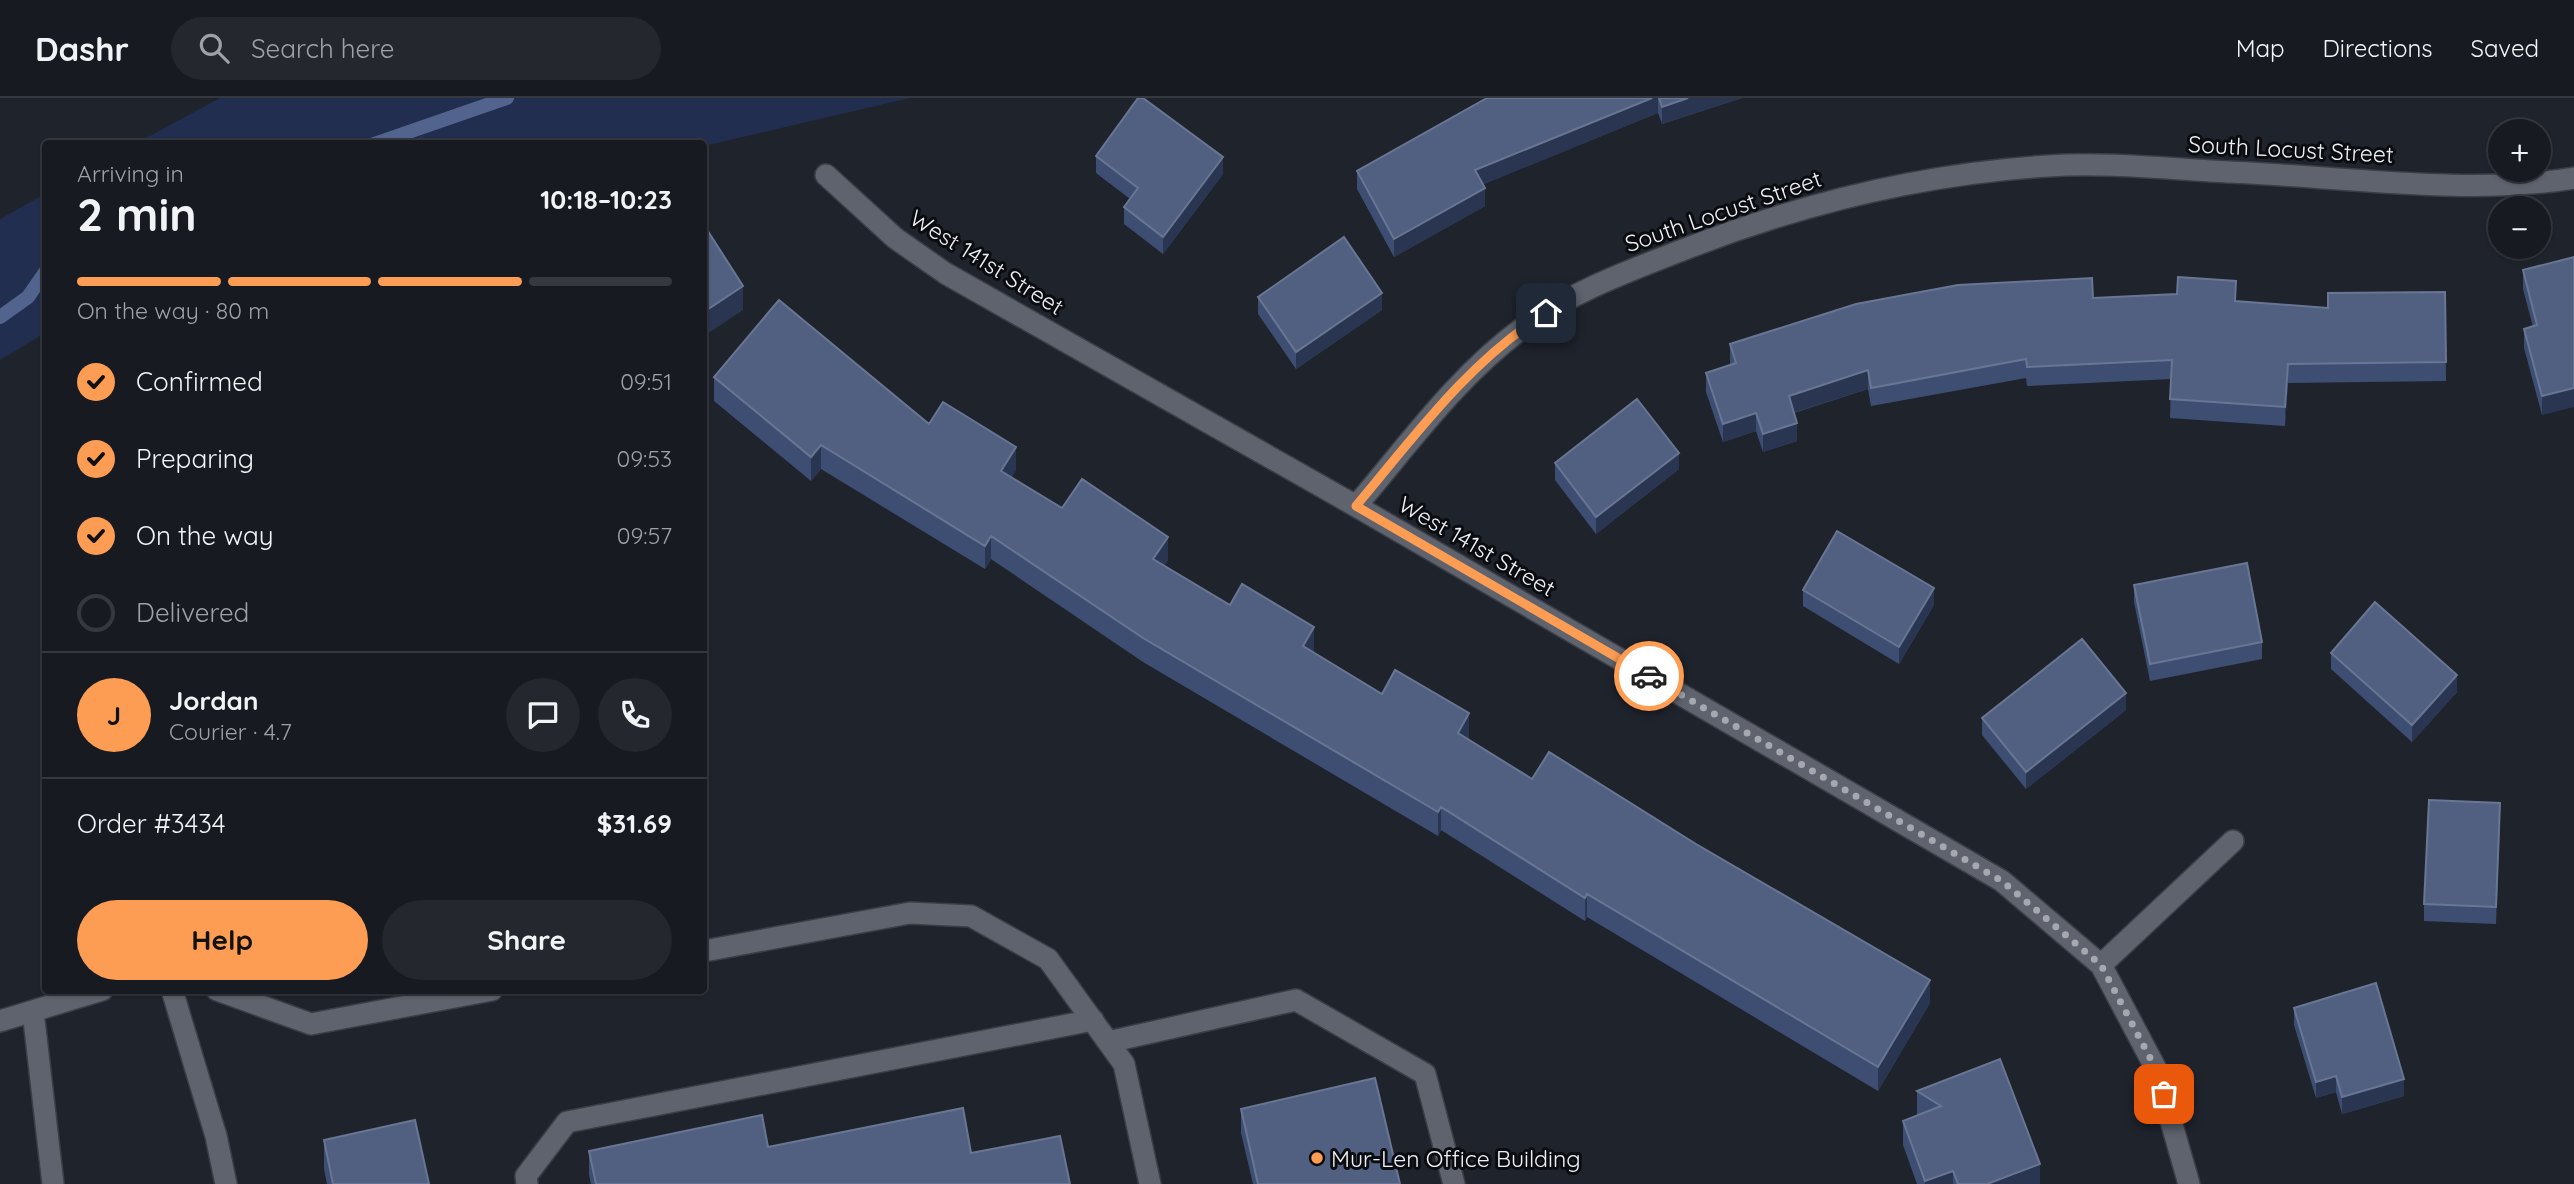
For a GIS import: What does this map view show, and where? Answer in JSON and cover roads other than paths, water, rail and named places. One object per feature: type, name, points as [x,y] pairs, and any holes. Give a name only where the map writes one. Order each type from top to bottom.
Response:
[{"type":"street","name":"South Locust Street","points":[[1356,506],[1445,401],[1490,354],[1526,325],[1607,280],[1740,228],[1820,202],[1927,178],[2051,165],[2459,184],[2574,178]]},
{"type":"street","name":"West 141st Street","points":[[826,174],[895,238],[945,273],[1356,506],[2002,881],[2101,965],[2156,1069],[2189,1184]]},
{"type":"street","points":[[2101,965],[2233,841]]},
{"type":"street","points":[[707,950],[909,913],[971,916],[1048,959],[1124,1064],[1150,1184]]},
{"type":"street","points":[[0,1021],[89,994]]},
{"type":"street","points":[[173,994],[216,1136],[226,1184]]},
{"type":"street","points":[[228,994],[311,1024],[471,994]]},
{"type":"street","points":[[1108,1042],[1296,1000],[1425,1074],[1454,1184]]},
{"type":"street","points":[[33,1011],[53,1184]]},
{"type":"street","points":[[527,1184],[526,1176],[567,1122],[1093,1020]]},
{"type":"waterway","points":[[386,140],[507,98]]},
{"type":"waterway","points":[[0,317],[28,297],[42,277]]},
{"type":"place","name":"Mur-Len Office Building","points":[[1317,1158]]}]
